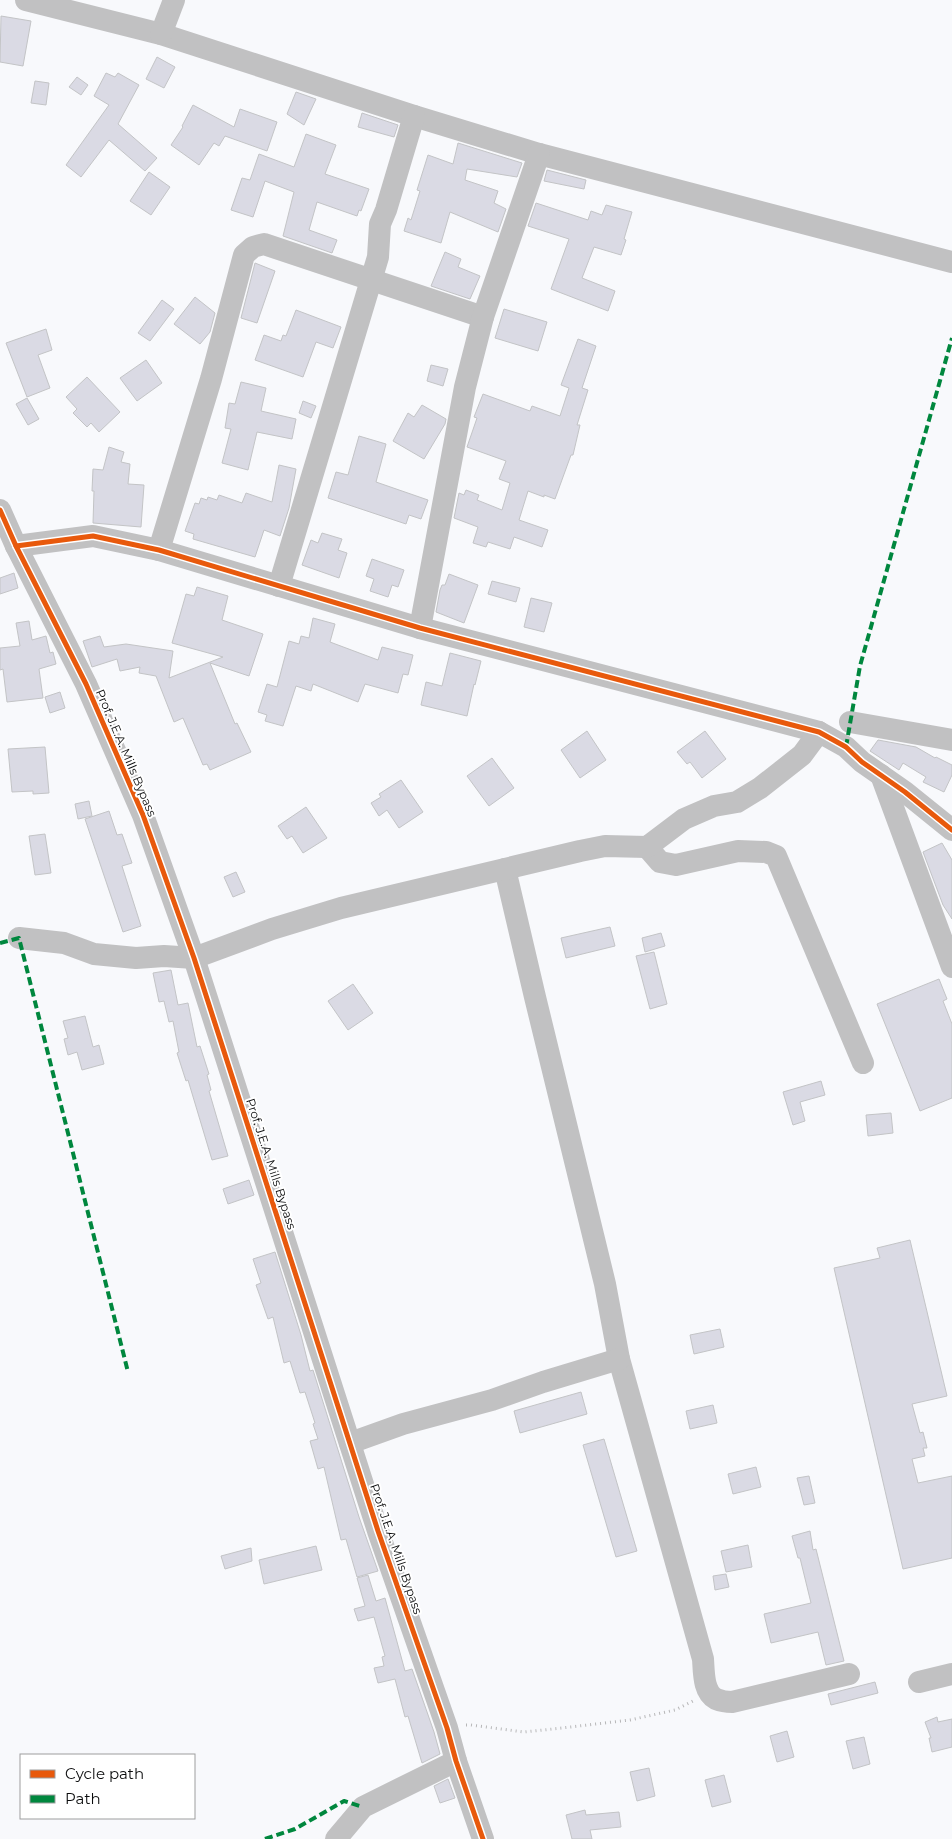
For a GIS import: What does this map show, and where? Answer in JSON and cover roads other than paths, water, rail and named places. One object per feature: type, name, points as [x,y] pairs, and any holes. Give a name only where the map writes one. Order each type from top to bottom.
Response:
[{"type":"street","points":[[26,0],[161,34],[414,116],[539,154],[952,262]]},
{"type":"street","points":[[161,34],[174,0]]},
{"type":"street","points":[[279,586],[378,256],[380,224],[414,116]]},
{"type":"street","points":[[420,628],[465,387],[483,317],[539,154]]},
{"type":"street","points":[[159,550],[211,379],[244,255],[253,247],[264,244],[371,278],[483,317]]},
{"type":"street","name":"Prof. J.E.A. Mills Bypass","points":[[0,510],[16,546],[86,684],[139,806],[194,958],[378,1531],[447,1728],[456,1762],[483,1839]]},
{"type":"street","points":[[16,546],[93,536],[159,550],[420,628],[819,732],[846,746],[862,762],[911,796],[952,830]]},
{"type":"street","points":[[850,722],[952,740]]},
{"type":"street","points":[[19,938],[64,943],[94,954],[136,958],[164,956],[194,958],[341,908],[605,846],[647,847],[684,819],[714,806],[737,802],[760,788],[802,755],[819,732]]},
{"type":"street","points":[[881,775],[952,967]]},
{"type":"street","points":[[647,847],[660,862],[676,866],[738,851],[766,852],[776,856],[863,1063]]},
{"type":"street","points":[[506,869],[605,1284],[619,1359],[677,1571],[704,1659],[709,1693],[717,1700],[732,1702],[849,1674]]},
{"type":"street","points":[[350,1443],[403,1424],[492,1400],[619,1359]]},
{"type":"street","points":[[919,1682],[952,1674]]},
{"type":"street","points":[[336,1839],[363,1807],[456,1762]]}]
